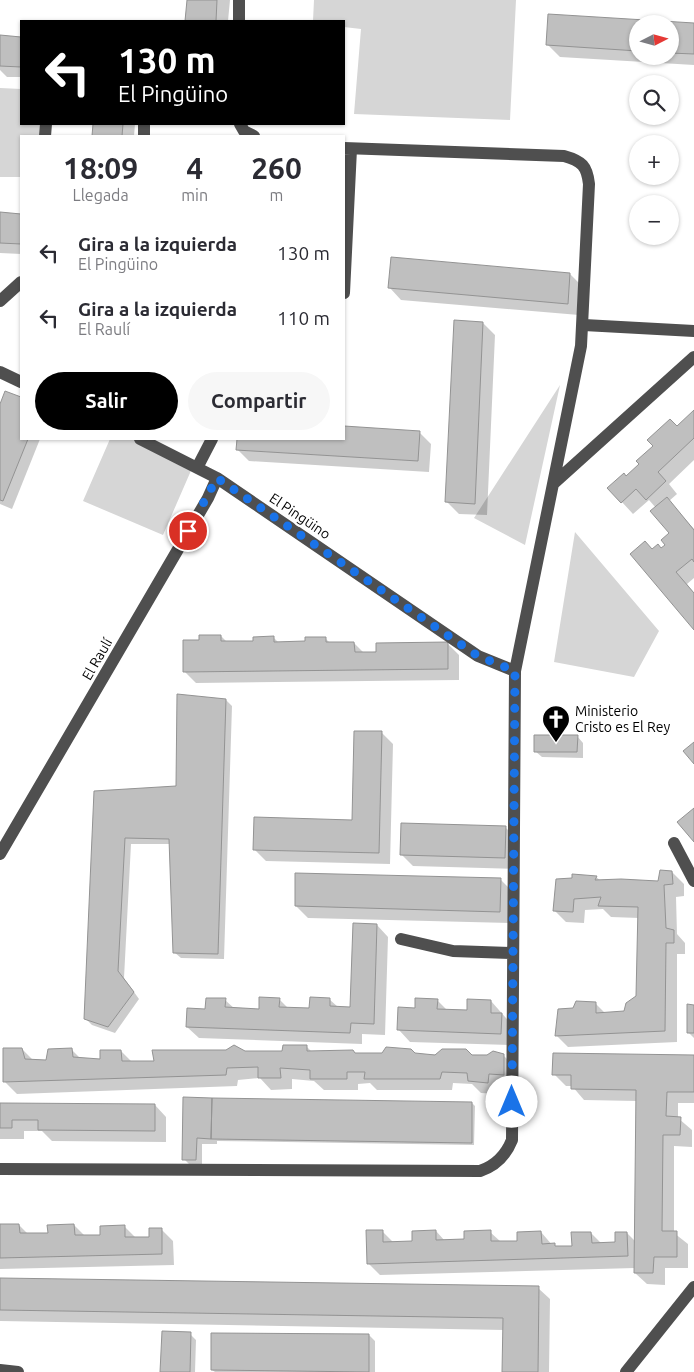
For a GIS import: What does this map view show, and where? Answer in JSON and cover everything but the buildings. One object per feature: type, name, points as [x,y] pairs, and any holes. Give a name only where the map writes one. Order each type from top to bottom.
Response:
[{"type":"street","points":[[239,0],[239,20]]},
{"type":"street","points":[[241,125],[244,131],[252,135]]},
{"type":"street","points":[[0,1169],[480,1171],[488,1168],[508,1150],[512,1140],[515,671],[584,325],[589,184],[587,170],[580,160],[564,156],[347,149],[345,245]]},
{"type":"street","points":[[0,301],[20,283]]},
{"type":"street","points":[[584,325],[694,331]]},
{"type":"street","points":[[553,484],[694,357]]},
{"type":"street","points":[[0,372],[20,382]]},
{"type":"street","name":"El Pingüino","points":[[142,440],[198,466],[478,656],[515,671]]},
{"type":"street","points":[[198,466],[211,440]]},
{"type":"street","name":"El Raulí","points":[[0,854],[203,507],[217,478]]},
{"type":"street","points":[[674,843],[694,881]]},
{"type":"street","points":[[401,939],[453,951],[513,953]]},
{"type":"street","points":[[626,1372],[694,1287]]},
{"type":"shaded area","points":[[314,0],[516,0],[510,120],[354,114],[361,29],[345,27],[345,20],[313,20]]},
{"type":"shaded area","points":[[0,88],[20,89],[20,125],[46,125],[46,135],[20,135],[20,177],[0,177]]},
{"type":"shaded area","points":[[560,385],[525,545],[474,518]]},
{"type":"shaded area","points":[[110,440],[134,440],[193,466],[163,535],[83,501]]},
{"type":"shaded area","points":[[575,532],[659,631],[634,677],[554,662]]},
{"type":"place","name":"Ministerio Cristo es El Rey","points":[[556,743]]},
{"type":"route","points":[[188,531],[208,498],[217,478],[478,656],[515,671],[512,1102]]}]
